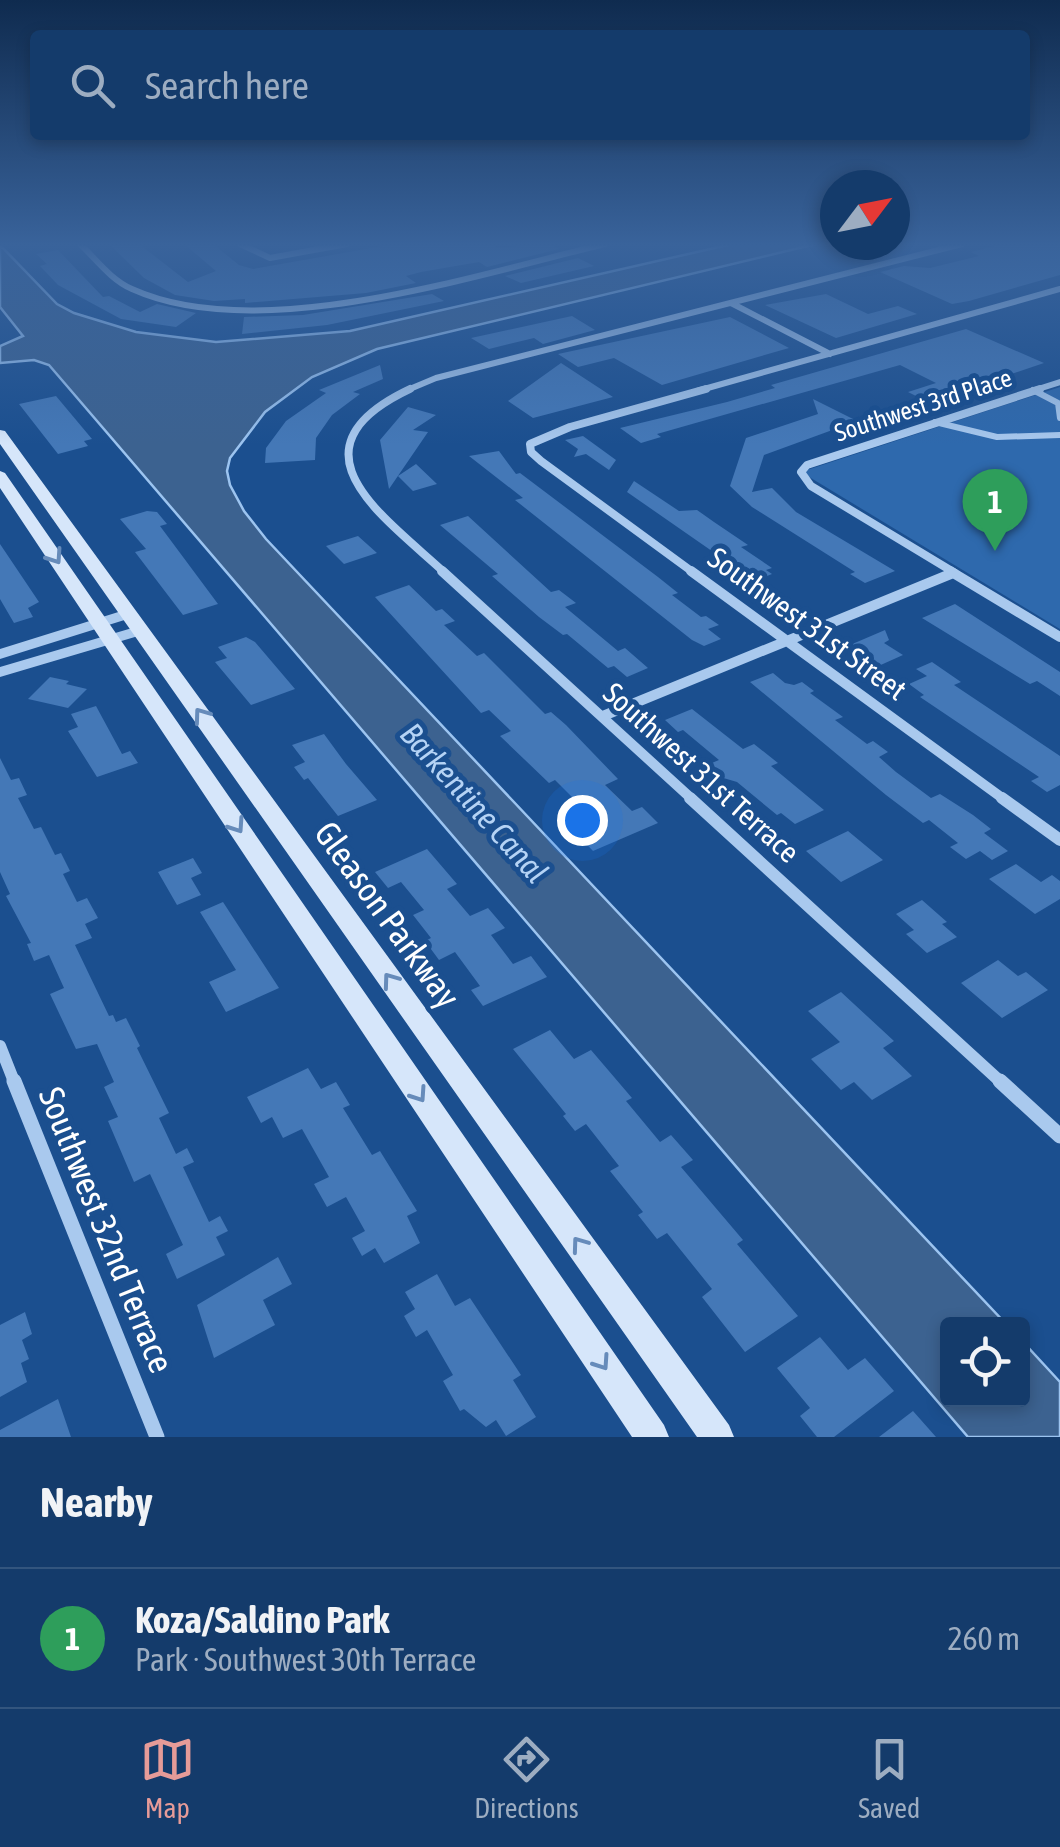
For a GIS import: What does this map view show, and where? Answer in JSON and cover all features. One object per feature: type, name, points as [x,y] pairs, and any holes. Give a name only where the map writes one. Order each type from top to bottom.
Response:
[{"type":"main road","name":"Gleason Parkway","points":[[0,434],[717,1437]]},
{"type":"main road","points":[[0,476],[652,1437]]},
{"type":"street","name":"Southwest 31st Terrace","points":[[698,311],[436,378],[389,398],[355,429],[348,443],[347,469],[361,496],[1060,1136]]},
{"type":"street","points":[[746,311],[830,354],[982,311]]},
{"type":"street","name":"Southwest 31st Street","points":[[830,354],[537,438],[530,444],[531,452],[1060,840]]},
{"type":"street","name":"Southwest 3rd Place","points":[[953,573],[811,486],[801,472],[807,465],[1060,382]]},
{"type":"street","points":[[603,716],[953,573],[1060,637]]},
{"type":"street","points":[[0,672],[134,622]]},
{"type":"street","points":[[0,654],[105,631]]},
{"type":"street","name":"Southwest 32nd Terrace","points":[[0,1046],[157,1437]]},
{"type":"lane","points":[[1033,390],[1058,403],[1060,418]]},
{"type":"lane","points":[[935,422],[980,434],[1044,439],[1060,435]]},
{"type":"shaded area","points":[[1060,387],[1060,629],[801,472]]},
{"type":"water","name":"Barkentine Canal","points":[[3,311],[70,311],[136,332],[216,342],[350,331],[438,311],[536,311],[377,349],[312,377],[265,412],[230,458],[230,485],[266,539],[999,1317],[940,1317],[940,1404],[49,365],[34,360],[0,363],[0,346],[23,336]]},
{"type":"water","points":[[1030,1350],[1060,1382],[1060,1437],[968,1437],[942,1407],[1030,1407]]},
{"type":"building","points":[[106,311],[196,313],[176,327],[121,319]]},
{"type":"building","points":[[395,311],[327,325],[242,334],[244,317]]},
{"type":"building","points":[[778,311],[917,314],[836,338]]},
{"type":"building","points":[[572,316],[595,330],[543,344],[534,338],[489,349],[471,338]]},
{"type":"building","points":[[730,317],[789,348],[662,385],[614,358],[578,367],[558,354]]},
{"type":"building","points":[[966,329],[1044,363],[928,402],[908,392],[936,383],[900,365],[657,434],[661,437],[641,443],[620,428],[727,402],[775,388],[771,385]]},
{"type":"building","points":[[561,363],[613,397],[533,418],[508,401]]},
{"type":"building","points":[[380,365],[383,379],[353,392],[360,394],[332,415],[316,438],[315,460],[265,463],[266,448],[286,421],[326,393],[319,390]]},
{"type":"building","points":[[56,396],[92,439],[84,441],[88,446],[58,454],[19,404]]},
{"type":"building","points":[[813,399],[857,421],[764,455],[752,492],[772,488],[796,512],[895,571],[865,583],[850,574],[855,572],[752,507],[730,486],[746,438],[818,414]]},
{"type":"building","points":[[408,407],[436,415],[413,430],[428,432],[389,489],[380,440]]},
{"type":"building","points":[[583,436],[616,460],[609,470],[586,454],[574,457],[578,449],[565,440]]},
{"type":"building","points":[[499,451],[516,474],[520,473],[658,577],[678,593],[672,595],[701,617],[719,625],[708,629],[721,639],[704,646],[692,640],[515,500],[523,498],[469,456]]},
{"type":"building","points":[[416,464],[437,484],[413,491],[398,476]]},
{"type":"building","points":[[634,481],[679,511],[697,510],[748,545],[741,547],[772,568],[766,570],[772,574],[755,581],[627,492]]},
{"type":"building","points":[[157,512],[167,524],[160,526],[218,604],[183,615],[135,552],[146,549],[120,519]]},
{"type":"building","points":[[468,516],[551,592],[559,590],[576,603],[565,607],[618,651],[625,648],[648,668],[627,677],[614,666],[608,668],[539,617],[492,576],[498,574],[440,525]]},
{"type":"building","points":[[358,536],[377,553],[344,564],[326,546]]},
{"type":"building","points":[[0,544],[39,602],[28,608],[33,617],[14,623],[0,599]]},
{"type":"building","points":[[409,585],[436,611],[442,609],[455,621],[444,625],[477,656],[484,653],[545,714],[551,712],[566,725],[618,779],[605,785],[632,811],[642,807],[658,823],[593,851],[562,818],[584,809],[555,780],[549,783],[500,736],[511,731],[489,710],[481,713],[375,597]]},
{"type":"building","points":[[955,604],[1060,672],[1060,696],[1037,681],[1030,684],[922,618]]},
{"type":"building","points":[[885,630],[889,640],[884,643],[903,655],[874,668],[843,648]]},
{"type":"building","points":[[246,637],[255,642],[295,689],[251,705],[215,662],[227,658],[218,647]]},
{"type":"building","points":[[932,662],[961,682],[954,685],[1060,756],[1060,785],[1047,792],[1031,781],[1039,777],[920,697],[924,695],[909,684],[927,676],[916,669]]},
{"type":"building","points":[[773,673],[785,683],[802,682],[814,691],[810,693],[843,717],[835,720],[867,744],[873,741],[888,752],[879,757],[896,772],[931,798],[940,794],[973,815],[991,829],[984,833],[1008,851],[992,860],[980,851],[966,859],[950,847],[958,843],[929,820],[923,823],[886,795],[750,682]]},
{"type":"building","points":[[50,677],[87,689],[68,708],[28,699]]},
{"type":"building","points":[[96,706],[122,754],[130,751],[138,763],[97,777],[68,731],[78,727],[71,714]]},
{"type":"building","points":[[692,709],[743,749],[754,744],[778,763],[771,766],[824,810],[795,824],[781,813],[777,815],[737,782],[720,777],[707,765],[719,760],[665,720]]},
{"type":"building","points":[[324,734],[377,800],[338,816],[308,778],[304,780],[294,767],[305,762],[292,745]]},
{"type":"building","points":[[0,758],[11,780],[19,778],[27,795],[18,798],[34,829],[41,827],[55,855],[61,853],[70,871],[63,874],[77,902],[87,898],[98,918],[85,924],[92,938],[75,945],[109,1016],[113,1015],[116,1022],[126,1018],[140,1046],[137,1048],[169,1113],[159,1118],[176,1154],[187,1148],[194,1162],[183,1167],[209,1222],[220,1216],[228,1231],[216,1237],[225,1255],[177,1279],[166,1254],[183,1245],[150,1174],[134,1182],[108,1121],[118,1117],[104,1087],[114,1082],[97,1044],[76,1049],[50,994],[64,988],[49,955],[34,961],[27,944],[31,943],[6,896],[10,894],[0,872]]},
{"type":"building","points":[[848,831],[883,860],[841,882],[806,851]]},
{"type":"building","points":[[427,849],[457,884],[447,889],[470,916],[488,908],[505,928],[491,935],[513,964],[531,956],[547,977],[483,1006],[471,990],[480,986],[455,952],[439,960],[425,941],[431,938],[413,915],[424,910],[401,882],[388,888],[375,872]]},
{"type":"building","points":[[193,858],[202,873],[191,878],[201,895],[177,905],[158,872]]},
{"type":"building","points":[[1016,864],[1041,882],[1052,875],[1060,881],[1060,899],[1035,914],[989,879]]},
{"type":"building","points":[[922,900],[947,922],[942,924],[957,937],[927,953],[906,934],[914,930],[896,914]]},
{"type":"building","points":[[223,902],[279,988],[226,1012],[209,982],[236,970],[200,912]]},
{"type":"building","points":[[998,960],[1018,976],[1026,972],[1048,990],[1002,1018],[961,983]]},
{"type":"building","points":[[841,992],[894,1041],[883,1048],[912,1076],[872,1100],[854,1082],[841,1090],[811,1059],[840,1042],[808,1011]]},
{"type":"building","points":[[550,1030],[574,1059],[591,1050],[632,1098],[626,1101],[660,1142],[671,1135],[693,1160],[681,1167],[743,1240],[737,1244],[798,1316],[745,1352],[702,1297],[712,1289],[667,1233],[657,1239],[638,1215],[643,1212],[610,1171],[619,1166],[586,1124],[575,1131],[563,1116],[566,1114],[513,1049]]},
{"type":"building","points":[[308,1068],[321,1089],[336,1082],[350,1105],[343,1108],[372,1155],[380,1151],[417,1211],[407,1216],[420,1243],[384,1263],[375,1248],[362,1256],[352,1238],[365,1231],[346,1197],[327,1207],[314,1184],[329,1177],[302,1129],[283,1138],[272,1117],[261,1123],[247,1097]]},
{"type":"building","points":[[278,1257],[292,1284],[263,1300],[275,1325],[214,1358],[197,1305]]},
{"type":"building","points":[[437,1274],[455,1306],[470,1298],[521,1375],[513,1380],[536,1417],[506,1436],[496,1420],[486,1427],[464,1409],[460,1411],[443,1381],[453,1375],[427,1330],[416,1337],[404,1316],[415,1309],[405,1292]]},
{"type":"building","points":[[25,1312],[32,1334],[22,1340],[29,1359],[21,1363],[27,1382],[0,1397],[0,1325]]},
{"type":"building","points":[[820,1337],[848,1370],[865,1358],[894,1391],[834,1437],[817,1437],[800,1416],[810,1408],[777,1368]]},
{"type":"building","points":[[58,1399],[71,1437],[0,1437],[0,1430]]},
{"type":"building","points":[[913,1411],[936,1437],[879,1437]]},
{"type":"place","name":"Koza/Saldino Park","points":[[995,551]]}]
